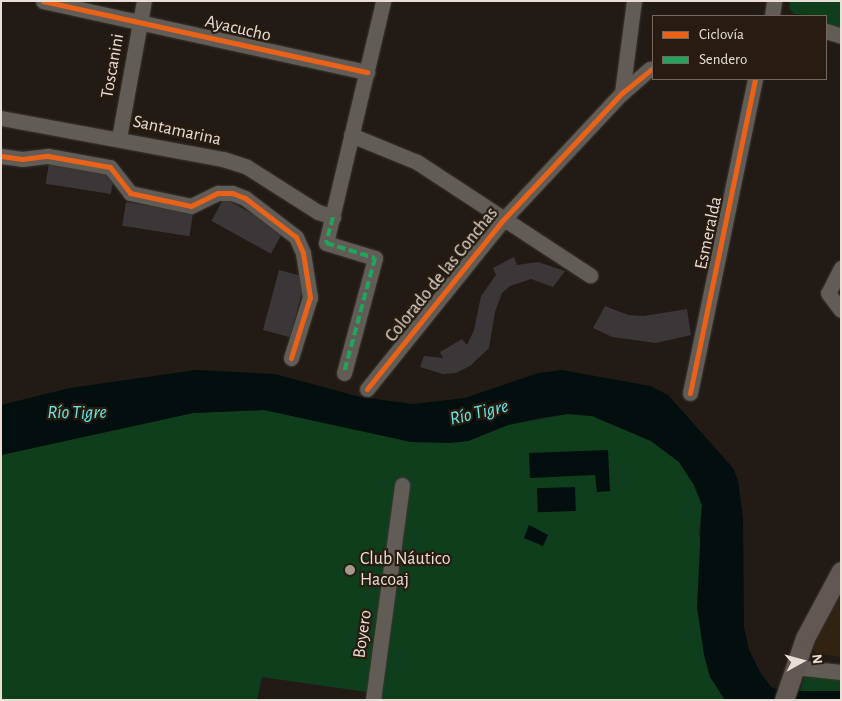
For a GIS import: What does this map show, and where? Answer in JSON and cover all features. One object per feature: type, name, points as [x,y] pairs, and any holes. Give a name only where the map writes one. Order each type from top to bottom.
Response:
[{"type":"main road","points":[[786,693],[805,638],[841,571]]},
{"type":"street","name":"Ayacucho","points":[[43,1],[140,20],[367,72]]},
{"type":"street","name":"Toscanini","points":[[119,138],[144,1]]},
{"type":"street","points":[[344,373],[375,258],[326,243],[383,1]]},
{"type":"street","points":[[622,94],[634,1]]},
{"type":"street","points":[[827,31],[841,36]]},
{"type":"street","points":[[626,59],[635,68],[652,68]]},
{"type":"street","name":"Colorado de las Conchas","points":[[368,389],[503,220],[622,94],[652,68]]},
{"type":"street","name":"Esmeralda","points":[[690,392],[755,80]]},
{"type":"street","name":"Santamarina","points":[[1,118],[119,138],[247,167],[318,212],[333,217]]},
{"type":"street","points":[[351,135],[417,162],[503,220],[590,275]]},
{"type":"street","points":[[2,159],[48,156],[110,167],[130,193],[191,206],[218,193],[232,193],[245,198],[296,237],[304,253],[310,297],[291,358]]},
{"type":"street","points":[[841,268],[828,294],[841,310]]},
{"type":"street","name":"Boyero","points":[[373,700],[402,485]]},
{"type":"street","points":[[795,667],[841,672]]},
{"type":"shaded area","points":[[841,595],[841,657],[816,653],[812,648]]},
{"type":"green space","points":[[790,1],[841,1],[841,30],[827,25],[827,15],[794,14],[789,8]]},
{"type":"green space","name":"Club Náutico Hacoaj","points":[[264,410],[423,442],[468,441],[508,425],[568,414],[592,416],[651,441],[679,462],[694,485],[702,505],[699,533],[720,693],[725,700],[380,700],[381,694],[262,677],[257,700],[1,700],[1,455],[193,413]]},
{"type":"green space","points":[[806,672],[841,677],[841,691],[800,691]]},
{"type":"water","name":"Río Tigre","points":[[196,370],[275,374],[360,397],[413,404],[465,398],[538,373],[562,370],[650,386],[668,395],[733,468],[738,480],[743,519],[744,627],[749,650],[760,672],[771,687],[783,691],[841,691],[841,700],[725,700],[710,677],[704,655],[697,607],[702,505],[694,485],[679,462],[651,441],[592,416],[568,414],[540,418],[508,425],[468,441],[450,443],[411,442],[264,410],[193,413],[1,455],[1,405],[70,388]]},
{"type":"water","points":[[608,450],[610,491],[597,492],[595,475],[530,478],[529,453]]},
{"type":"water","points":[[575,487],[576,511],[538,512],[537,488]]},
{"type":"water","points":[[529,525],[548,535],[543,546],[524,538]]},
{"type":"building","points":[[49,163],[114,173],[111,194],[46,184]]},
{"type":"building","points":[[224,198],[283,231],[271,254],[211,221]]},
{"type":"building","points":[[126,202],[193,213],[189,236],[122,226]]},
{"type":"building","points":[[514,257],[517,265],[538,262],[565,271],[553,287],[531,279],[510,286],[502,293],[495,312],[489,348],[470,366],[456,373],[443,374],[420,367],[424,356],[443,358],[440,352],[462,339],[467,345],[474,330],[481,296],[496,275],[493,268]]},
{"type":"building","points":[[279,270],[306,277],[290,337],[263,330]]},
{"type":"building","points":[[605,306],[628,315],[644,316],[687,309],[691,335],[656,343],[612,337],[593,328]]},
{"type":"marked path","points":[[333,217],[326,243],[375,258],[344,373]]},
{"type":"cycle path","points":[[43,1],[367,72]]},
{"type":"cycle path","points":[[367,389],[503,220],[622,93],[652,69]]},
{"type":"cycle path","points":[[690,393],[755,80]]},
{"type":"cycle path","points":[[1,156],[22,159],[48,156],[110,167],[130,193],[191,206],[218,193],[232,193],[245,198],[296,237],[303,253],[310,297],[291,358]]},
{"type":"place","name":"Club Náutico Hacoaj","points":[[350,570]]}]
